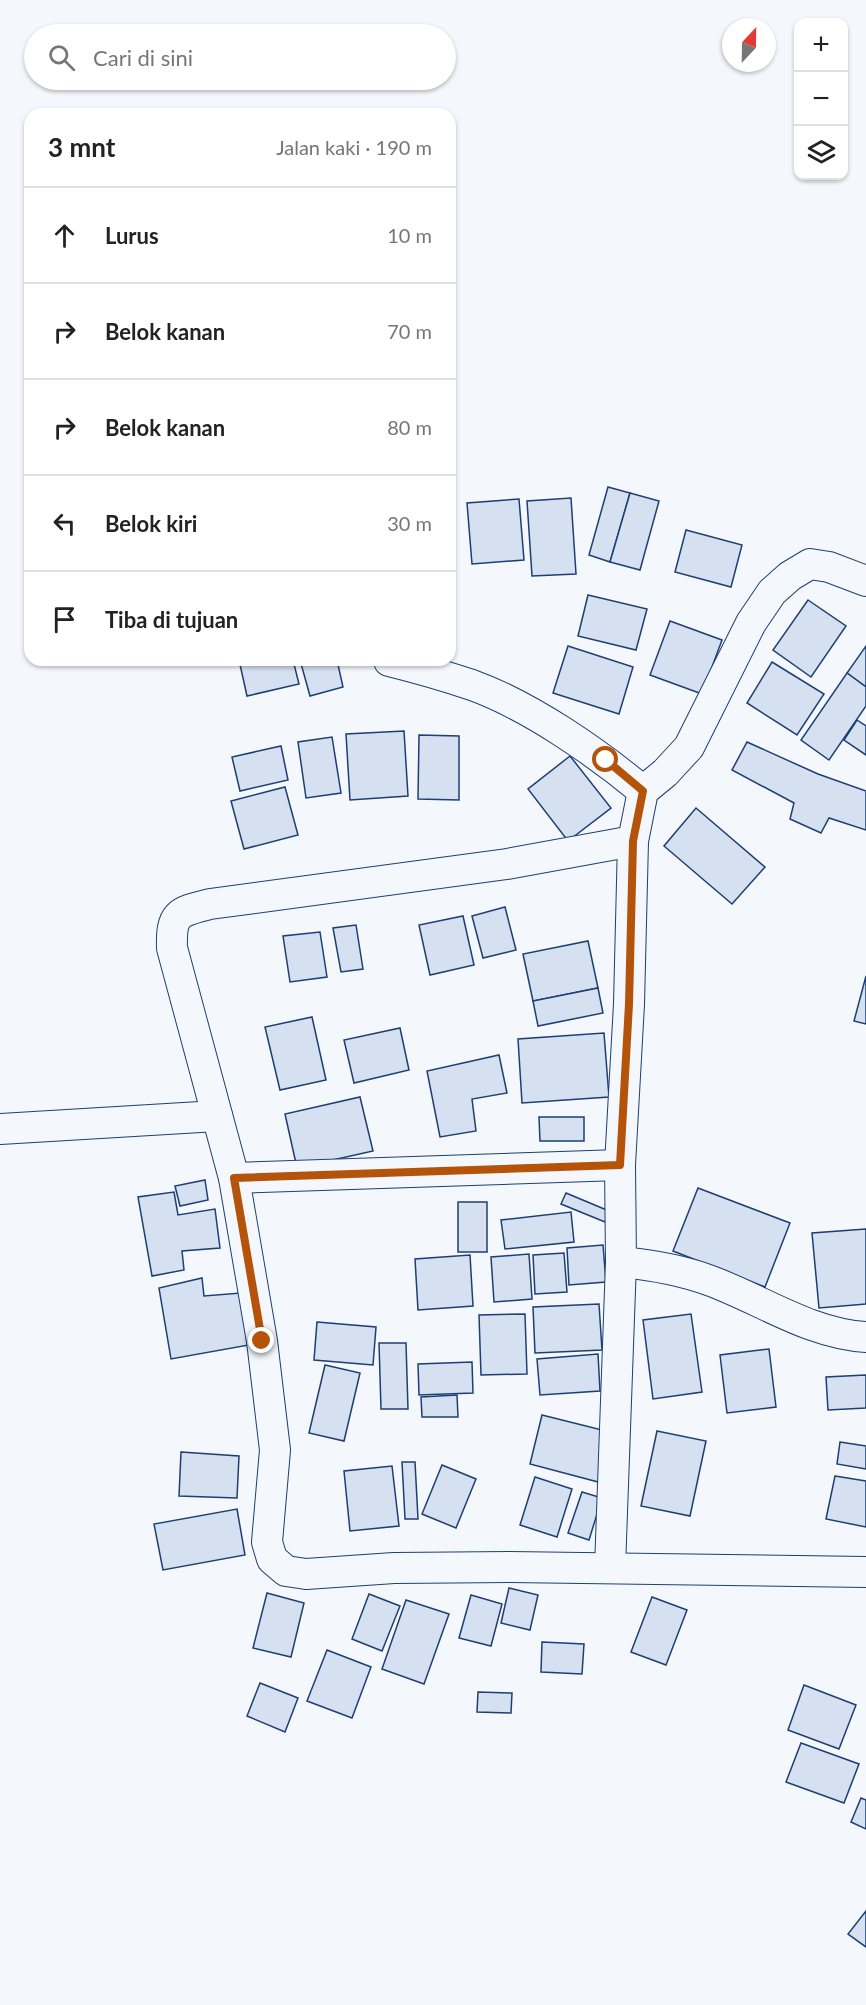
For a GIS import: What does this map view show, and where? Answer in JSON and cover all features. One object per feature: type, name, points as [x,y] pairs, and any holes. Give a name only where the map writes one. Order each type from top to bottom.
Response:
[{"type":"street","points":[[610,1568],[621,1262],[620,1165],[629,1004],[633,841],[643,791],[665,773],[689,747],[751,622],[772,592],[790,576],[810,564],[829,567],[866,581]]},
{"type":"street","points":[[406,666],[474,686],[523,709],[606,760],[643,791]]},
{"type":"street","points":[[633,841],[507,864],[210,904],[183,911],[171,927],[172,948],[234,1178],[262,1341],[276,1450],[267,1542],[272,1559],[286,1571],[306,1574],[394,1568],[610,1568],[866,1572]]},
{"type":"street","points":[[0,1129],[217,1116]]},
{"type":"street","points":[[234,1178],[620,1165]]},
{"type":"street","points":[[621,1262],[660,1266],[711,1281],[820,1328],[866,1337]]},
{"type":"building","points":[[608,487],[630,493],[610,562],[589,555]]},
{"type":"building","points":[[630,493],[659,501],[640,570],[610,562]]},
{"type":"building","points":[[571,498],[576,574],[532,576],[527,501]]},
{"type":"building","points":[[519,499],[524,560],[472,564],[467,503]]},
{"type":"building","points":[[686,530],[742,545],[731,587],[675,572]]},
{"type":"building","points":[[588,595],[647,609],[636,650],[578,636]]},
{"type":"building","points":[[808,600],[846,626],[811,677],[773,650]]},
{"type":"building","points":[[670,621],[722,640],[702,694],[650,675]]},
{"type":"building","points":[[568,646],[633,667],[619,714],[553,693]]},
{"type":"building","points":[[866,646],[866,687],[847,673]]},
{"type":"building","points":[[772,662],[824,694],[797,735],[747,703]]},
{"type":"building","points":[[240,666],[294,666],[299,684],[247,696]]},
{"type":"building","points":[[302,666],[338,666],[343,687],[310,696]]},
{"type":"building","points":[[847,673],[866,687],[866,706],[829,760],[801,740]]},
{"type":"building","points":[[857,720],[866,726],[866,755],[844,740]]},
{"type":"building","points":[[404,731],[408,796],[350,800],[346,734]]},
{"type":"building","points":[[419,735],[459,736],[459,800],[418,799]]},
{"type":"building","points":[[332,737],[341,793],[306,798],[298,742]]},
{"type":"building","points":[[747,742],[818,774],[866,791],[866,830],[829,818],[821,833],[790,819],[794,803],[732,770]]},
{"type":"building","points":[[281,746],[288,780],[240,791],[232,757]]},
{"type":"building","points":[[570,756],[611,808],[568,841],[528,789]]},
{"type":"building","points":[[285,787],[298,835],[244,849],[231,801]]},
{"type":"building","points":[[696,808],[765,867],[732,904],[664,846]]},
{"type":"building","points":[[505,907],[516,950],[483,958],[472,916]]},
{"type":"building","points":[[463,916],[474,965],[430,975],[419,925]]},
{"type":"building","points":[[356,925],[363,969],[341,972],[333,928]]},
{"type":"building","points":[[320,932],[327,977],[290,982],[283,936]]},
{"type":"building","points":[[588,941],[598,988],[533,1001],[523,954]]},
{"type":"building","points":[[866,976],[866,1024],[854,1021]]},
{"type":"building","points":[[598,988],[603,1013],[538,1026],[533,1001]]},
{"type":"building","points":[[312,1017],[326,1080],[280,1090],[265,1027]]},
{"type":"building","points":[[400,1028],[409,1070],[354,1083],[344,1040]]},
{"type":"building","points":[[604,1033],[609,1097],[522,1103],[518,1039]]},
{"type":"building","points":[[499,1055],[507,1093],[472,1099],[476,1131],[440,1137],[427,1071]]},
{"type":"building","points":[[360,1097],[373,1151],[297,1168],[285,1114]]},
{"type":"building","points":[[539,1117],[584,1117],[584,1141],[540,1141]]},
{"type":"building","points":[[205,1180],[208,1200],[180,1206],[175,1186]]},
{"type":"building","points":[[698,1188],[790,1223],[765,1287],[673,1251]]},
{"type":"building","points":[[174,1192],[178,1215],[215,1209],[220,1248],[182,1251],[184,1270],[152,1276],[138,1197]]},
{"type":"building","points":[[566,1193],[609,1211],[605,1222],[561,1204]]},
{"type":"building","points":[[458,1202],[487,1202],[487,1252],[458,1252]]},
{"type":"building","points":[[571,1212],[574,1242],[505,1249],[501,1220]]},
{"type":"building","points":[[866,1229],[866,1304],[819,1308],[812,1233]]},
{"type":"building","points":[[603,1245],[606,1282],[569,1285],[567,1248]]},
{"type":"building","points":[[564,1253],[567,1292],[535,1294],[533,1255]]},
{"type":"building","points":[[529,1254],[532,1299],[494,1302],[491,1257]]},
{"type":"building","points":[[470,1255],[473,1306],[418,1310],[415,1259]]},
{"type":"building","points":[[202,1278],[204,1296],[241,1293],[249,1345],[171,1359],[159,1288]]},
{"type":"building","points":[[599,1304],[602,1350],[535,1353],[533,1307]]},
{"type":"building","points":[[525,1314],[527,1374],[481,1375],[479,1315]]},
{"type":"building","points":[[691,1314],[702,1392],[653,1399],[643,1320]]},
{"type":"building","points":[[317,1322],[376,1327],[373,1365],[314,1360]]},
{"type":"building","points":[[379,1343],[406,1343],[408,1409],[381,1409]]},
{"type":"building","points":[[769,1349],[776,1407],[727,1413],[720,1355]]},
{"type":"building","points":[[598,1354],[600,1391],[540,1395],[537,1359]]},
{"type":"building","points":[[472,1362],[473,1393],[419,1395],[418,1364]]},
{"type":"building","points":[[325,1365],[360,1373],[344,1441],[309,1433]]},
{"type":"building","points":[[866,1375],[866,1408],[828,1410],[826,1377]]},
{"type":"building","points":[[457,1395],[458,1417],[422,1417],[421,1397]]},
{"type":"building","points":[[542,1415],[614,1433],[602,1483],[530,1464]]},
{"type":"building","points":[[657,1431],[706,1441],[690,1516],[641,1506]]},
{"type":"building","points":[[840,1442],[866,1446],[866,1469],[837,1464]]},
{"type":"building","points":[[181,1452],[239,1456],[237,1498],[179,1496]]},
{"type":"building","points":[[402,1462],[415,1462],[418,1519],[405,1519]]},
{"type":"building","points":[[442,1465],[476,1479],[456,1528],[422,1514]]},
{"type":"building","points":[[392,1466],[399,1526],[350,1531],[344,1471]]},
{"type":"building","points":[[835,1476],[866,1481],[866,1527],[826,1519]]},
{"type":"building","points":[[535,1477],[572,1489],[557,1537],[520,1525]]},
{"type":"building","points":[[582,1492],[602,1498],[589,1540],[568,1533]]},
{"type":"building","points":[[237,1509],[245,1555],[163,1570],[154,1524]]},
{"type":"building","points":[[509,1588],[538,1595],[530,1630],[501,1623]]},
{"type":"building","points":[[267,1593],[304,1603],[291,1657],[253,1648]]},
{"type":"building","points":[[369,1594],[400,1606],[382,1651],[352,1639]]},
{"type":"building","points":[[471,1595],[502,1604],[491,1646],[459,1638]]},
{"type":"building","points":[[652,1597],[687,1610],[666,1665],[631,1652]]},
{"type":"building","points":[[406,1600],[449,1614],[424,1684],[382,1669]]},
{"type":"building","points":[[542,1642],[584,1644],[582,1674],[541,1672]]},
{"type":"building","points":[[327,1650],[371,1667],[352,1718],[307,1701]]},
{"type":"building","points":[[260,1683],[298,1698],[285,1732],[247,1716]]},
{"type":"building","points":[[804,1685],[856,1705],[839,1749],[788,1730]]},
{"type":"building","points":[[478,1692],[512,1693],[511,1713],[477,1712]]},
{"type":"building","points":[[801,1743],[859,1764],[844,1803],[786,1782]]},
{"type":"building","points":[[861,1798],[866,1800],[866,1829],[851,1822]]},
{"type":"building","points":[[866,1911],[866,1947],[848,1934]]},
{"type":"route","points":[[262,1341],[234,1178],[620,1165],[629,1004],[633,841],[643,791],[606,760]]}]
